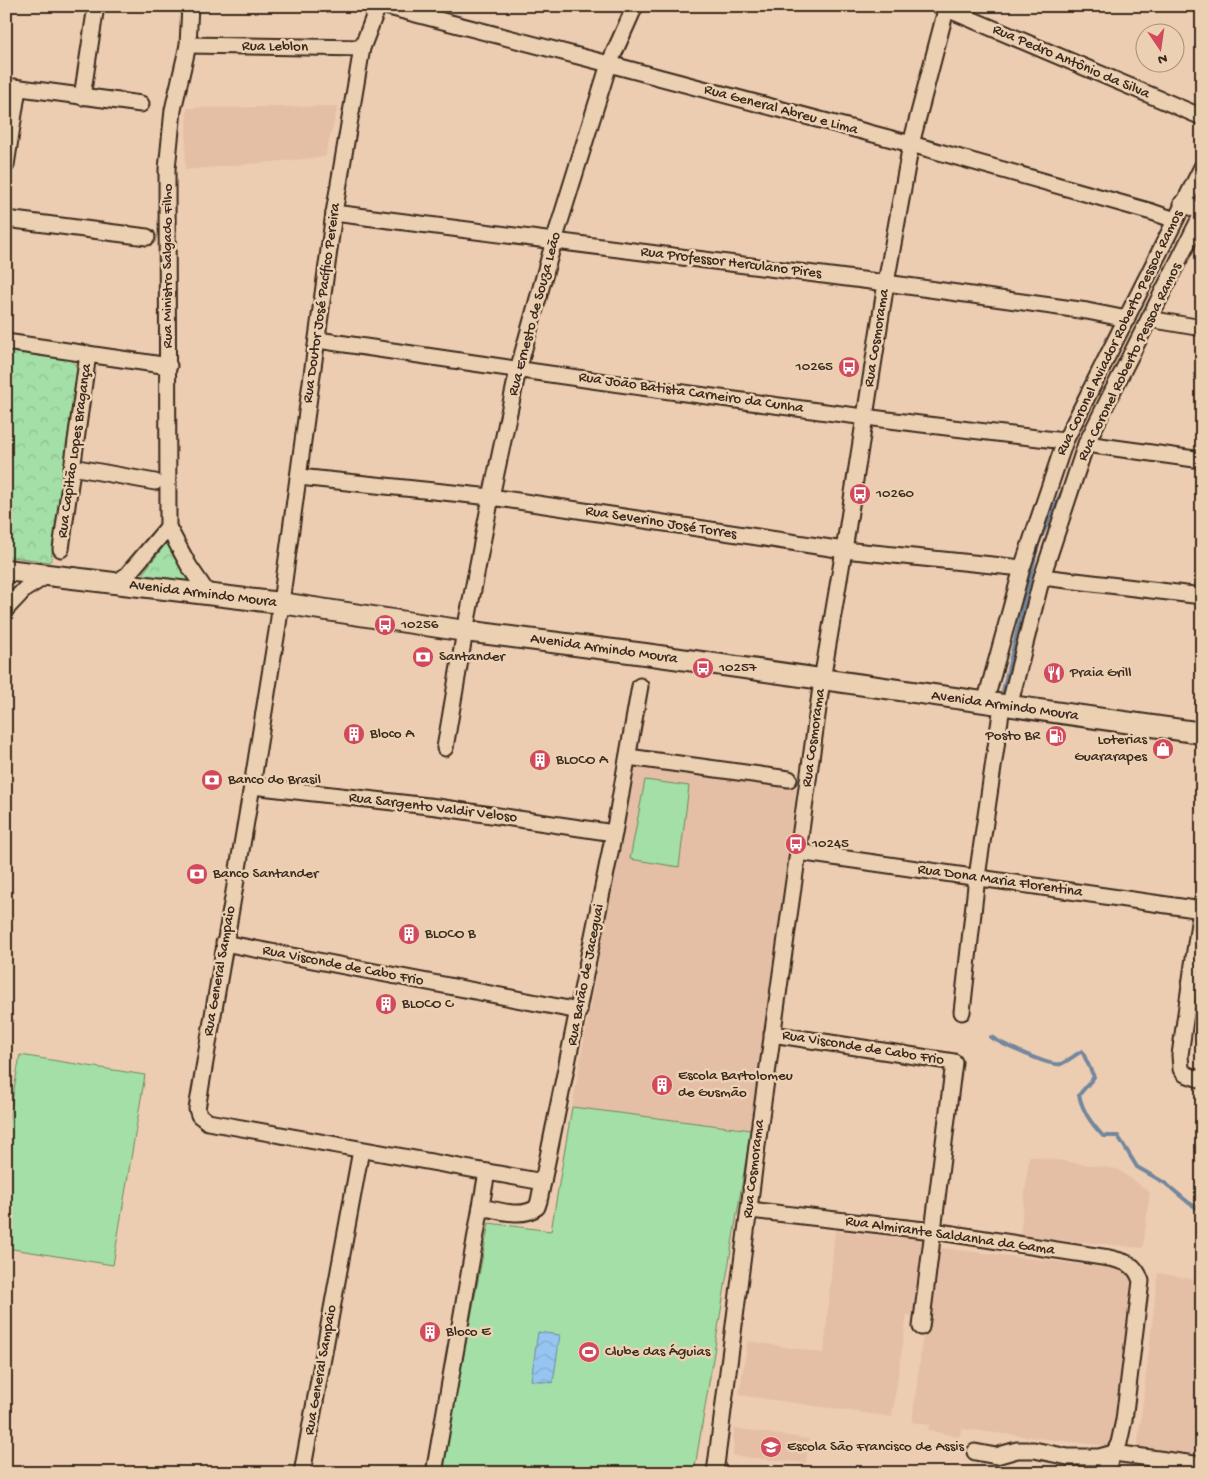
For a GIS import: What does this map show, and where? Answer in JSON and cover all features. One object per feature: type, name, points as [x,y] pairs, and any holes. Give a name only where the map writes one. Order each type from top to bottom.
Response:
[{"type":"main road","name":"Avenida Armindo Moura","points":[[6,570],[281,603],[465,631],[645,654],[1202,734]]},
{"type":"street","points":[[82,97],[96,6]]},
{"type":"street","name":"Rua Ministro Salgado Filho","points":[[190,6],[188,46],[173,110],[168,169],[168,527],[188,566],[208,594]]},
{"type":"street","name":"Rua Doutor José Pacífico Pereira","points":[[281,603],[334,213],[362,48],[378,6]]},
{"type":"street","name":"Rua General Abreu e Lima","points":[[385,6],[911,144],[1175,220]]},
{"type":"street","name":"Rua Ernesto de Souza Leão","points":[[445,748],[465,631],[518,370],[554,241],[609,64],[635,6]]},
{"type":"street","name":"Rua Pedro Antônio da Silva","points":[[945,7],[1202,117]]},
{"type":"street","name":"Rua Cosmorama","points":[[715,1473],[772,1034],[822,680],[886,283],[911,144],[945,7]]},
{"type":"street","name":"Rua Leblon","points":[[188,46],[362,48]]},
{"type":"street","points":[[6,165],[12,87],[142,104]]},
{"type":"street","name":"Rua Coronel Aviador Roberto Pessoa Ramos","points":[[962,1012],[999,705],[1022,568],[1065,441],[1175,220],[1191,207],[1202,167]]},
{"type":"street","name":"Rua Coronel Roberto Pessoa Ramos","points":[[999,705],[1086,444],[1149,319],[1198,234],[1200,218],[1191,207]]},
{"type":"street","name":"Rua Professor Herculano Pires","points":[[334,213],[886,283],[1127,318]]},
{"type":"street","points":[[6,219],[147,237]]},
{"type":"street","points":[[1149,319],[1202,328]]},
{"type":"street","name":"Rua João Batista Carneiro da Cunha","points":[[318,340],[518,370],[1065,441]]},
{"type":"street","points":[[6,342],[169,366]]},
{"type":"street","name":"Rua Capitão Lopes Bragança","points":[[61,548],[88,354]]},
{"type":"street","points":[[1086,444],[1202,460]]},
{"type":"street","points":[[72,467],[155,482]]},
{"type":"street","name":"Rua Severino José Torres","points":[[299,477],[491,497],[844,550],[1022,568]]},
{"type":"street","points":[[114,584],[127,575],[168,527]]},
{"type":"street","points":[[8,605],[25,589],[46,576]]},
{"type":"street","points":[[1042,577],[1202,596]]},
{"type":"street","name":"Rua General Sampaio","points":[[281,603],[197,1109],[199,1115],[208,1122],[542,1182]]},
{"type":"street","name":"Rua Barão de Jaceguai","points":[[481,1207],[528,1212],[537,1207],[579,1011],[614,833],[640,686]]},
{"type":"street","points":[[628,757],[789,779]]},
{"type":"street","name":"Rua Sargento Valdir Veloso","points":[[252,786],[437,806],[614,833]]},
{"type":"street","name":"Rua Dona Maria Florentina","points":[[798,852],[1201,907]]},
{"type":"street","points":[[1201,907],[1180,1069],[1185,1074],[1202,1080]]},
{"type":"street","name":"Rua Visconde de Cabo Frio","points":[[224,943],[579,1011]]},
{"type":"street","name":"Rua Visconde de Cabo Frio","points":[[772,1034],[954,1062],[933,1231]]},
{"type":"street","name":"Rua General Sampaio","points":[[302,1473],[361,1150]]},
{"type":"street","points":[[434,1473],[487,1172]]},
{"type":"street","name":"Rua Almirante Saldanha da Gama","points":[[750,1210],[933,1231],[1110,1258],[1130,1263],[1138,1273],[1141,1281],[1124,1420],[1119,1443],[1114,1453]]},
{"type":"street","points":[[921,1327],[933,1231]]},
{"type":"street","points":[[975,1452],[996,1456],[1017,1450],[1034,1450],[1068,1456],[1099,1458],[1114,1453],[1202,1465]]},
{"type":"street","points":[[1104,1473],[1114,1453]]},
{"type":"shaded area","points":[[338,106],[325,157],[185,170],[187,108]]},
{"type":"shaded area","points":[[634,761],[797,784],[751,1130],[572,1107]]},
{"type":"shaded area","points":[[1029,1156],[1117,1169],[1150,1192],[1143,1248],[1020,1236]]},
{"type":"shaded area","points":[[835,1231],[928,1240],[917,1316],[907,1315],[892,1417],[739,1395],[748,1341],[824,1353]]},
{"type":"shaded area","points":[[934,1247],[1128,1270],[1137,1291],[1114,1447],[962,1429],[959,1437],[928,1430],[929,1425],[912,1422]]},
{"type":"shaded area","points":[[1158,1273],[1202,1281],[1202,1457],[1137,1451]]},
{"type":"shaded area","name":"Escola São Francisco de Assis","points":[[734,1428],[809,1439],[806,1463],[733,1456]]},
{"type":"green space","points":[[6,350],[68,359],[77,368],[51,560],[49,562],[6,556]]},
{"type":"green space","points":[[168,541],[192,585],[139,578]]},
{"type":"green space","points":[[645,780],[689,786],[679,867],[630,859]]},
{"type":"green space","points":[[20,1055],[145,1075],[113,1265],[6,1248],[6,1135]]},
{"type":"green space","name":"Clube das Águias","points":[[572,1107],[751,1130],[694,1473],[441,1473],[489,1223],[551,1231]]},
{"type":"water","points":[[538,1332],[560,1335],[553,1383],[531,1380]]},
{"type":"waterway","points":[[1003,691],[1038,544],[1065,485]]},
{"type":"waterway","points":[[991,1037],[1026,1054],[1055,1064],[1064,1063],[1082,1051],[1094,1077],[1079,1095],[1091,1122],[1103,1136],[1118,1136],[1137,1167],[1165,1183],[1202,1211]]},
{"type":"place","name":"10265","points":[[849,367]]},
{"type":"place","name":"10260","points":[[860,494]]},
{"type":"place","name":"10256","points":[[385,625]]},
{"type":"place","name":"Santander","points":[[423,657]]},
{"type":"place","name":"10257","points":[[703,668]]},
{"type":"place","name":"Praia Grill","points":[[1054,673]]},
{"type":"place","name":"Bloco A","points":[[354,734]]},
{"type":"place","name":"Posto BR","points":[[1056,736]]},
{"type":"place","name":"Loterias Guararapes","points":[[1163,749]]},
{"type":"place","name":"BLOCO A","points":[[540,760]]},
{"type":"place","name":"Banco do Brasil","points":[[212,780]]},
{"type":"place","name":"10245","points":[[796,844]]},
{"type":"place","name":"Banco Santander","points":[[197,874]]},
{"type":"place","name":"BLOCO B","points":[[409,934]]},
{"type":"place","name":"BLOCO C","points":[[386,1004]]},
{"type":"place","name":"Escola Bartolomeu de Gusmão","points":[[662,1085]]},
{"type":"place","name":"Bloco E","points":[[430,1332]]},
{"type":"place","name":"Clube das Águias","points":[[589,1352]]},
{"type":"place","name":"Escola São Francisco de Assis","points":[[771,1447]]}]
